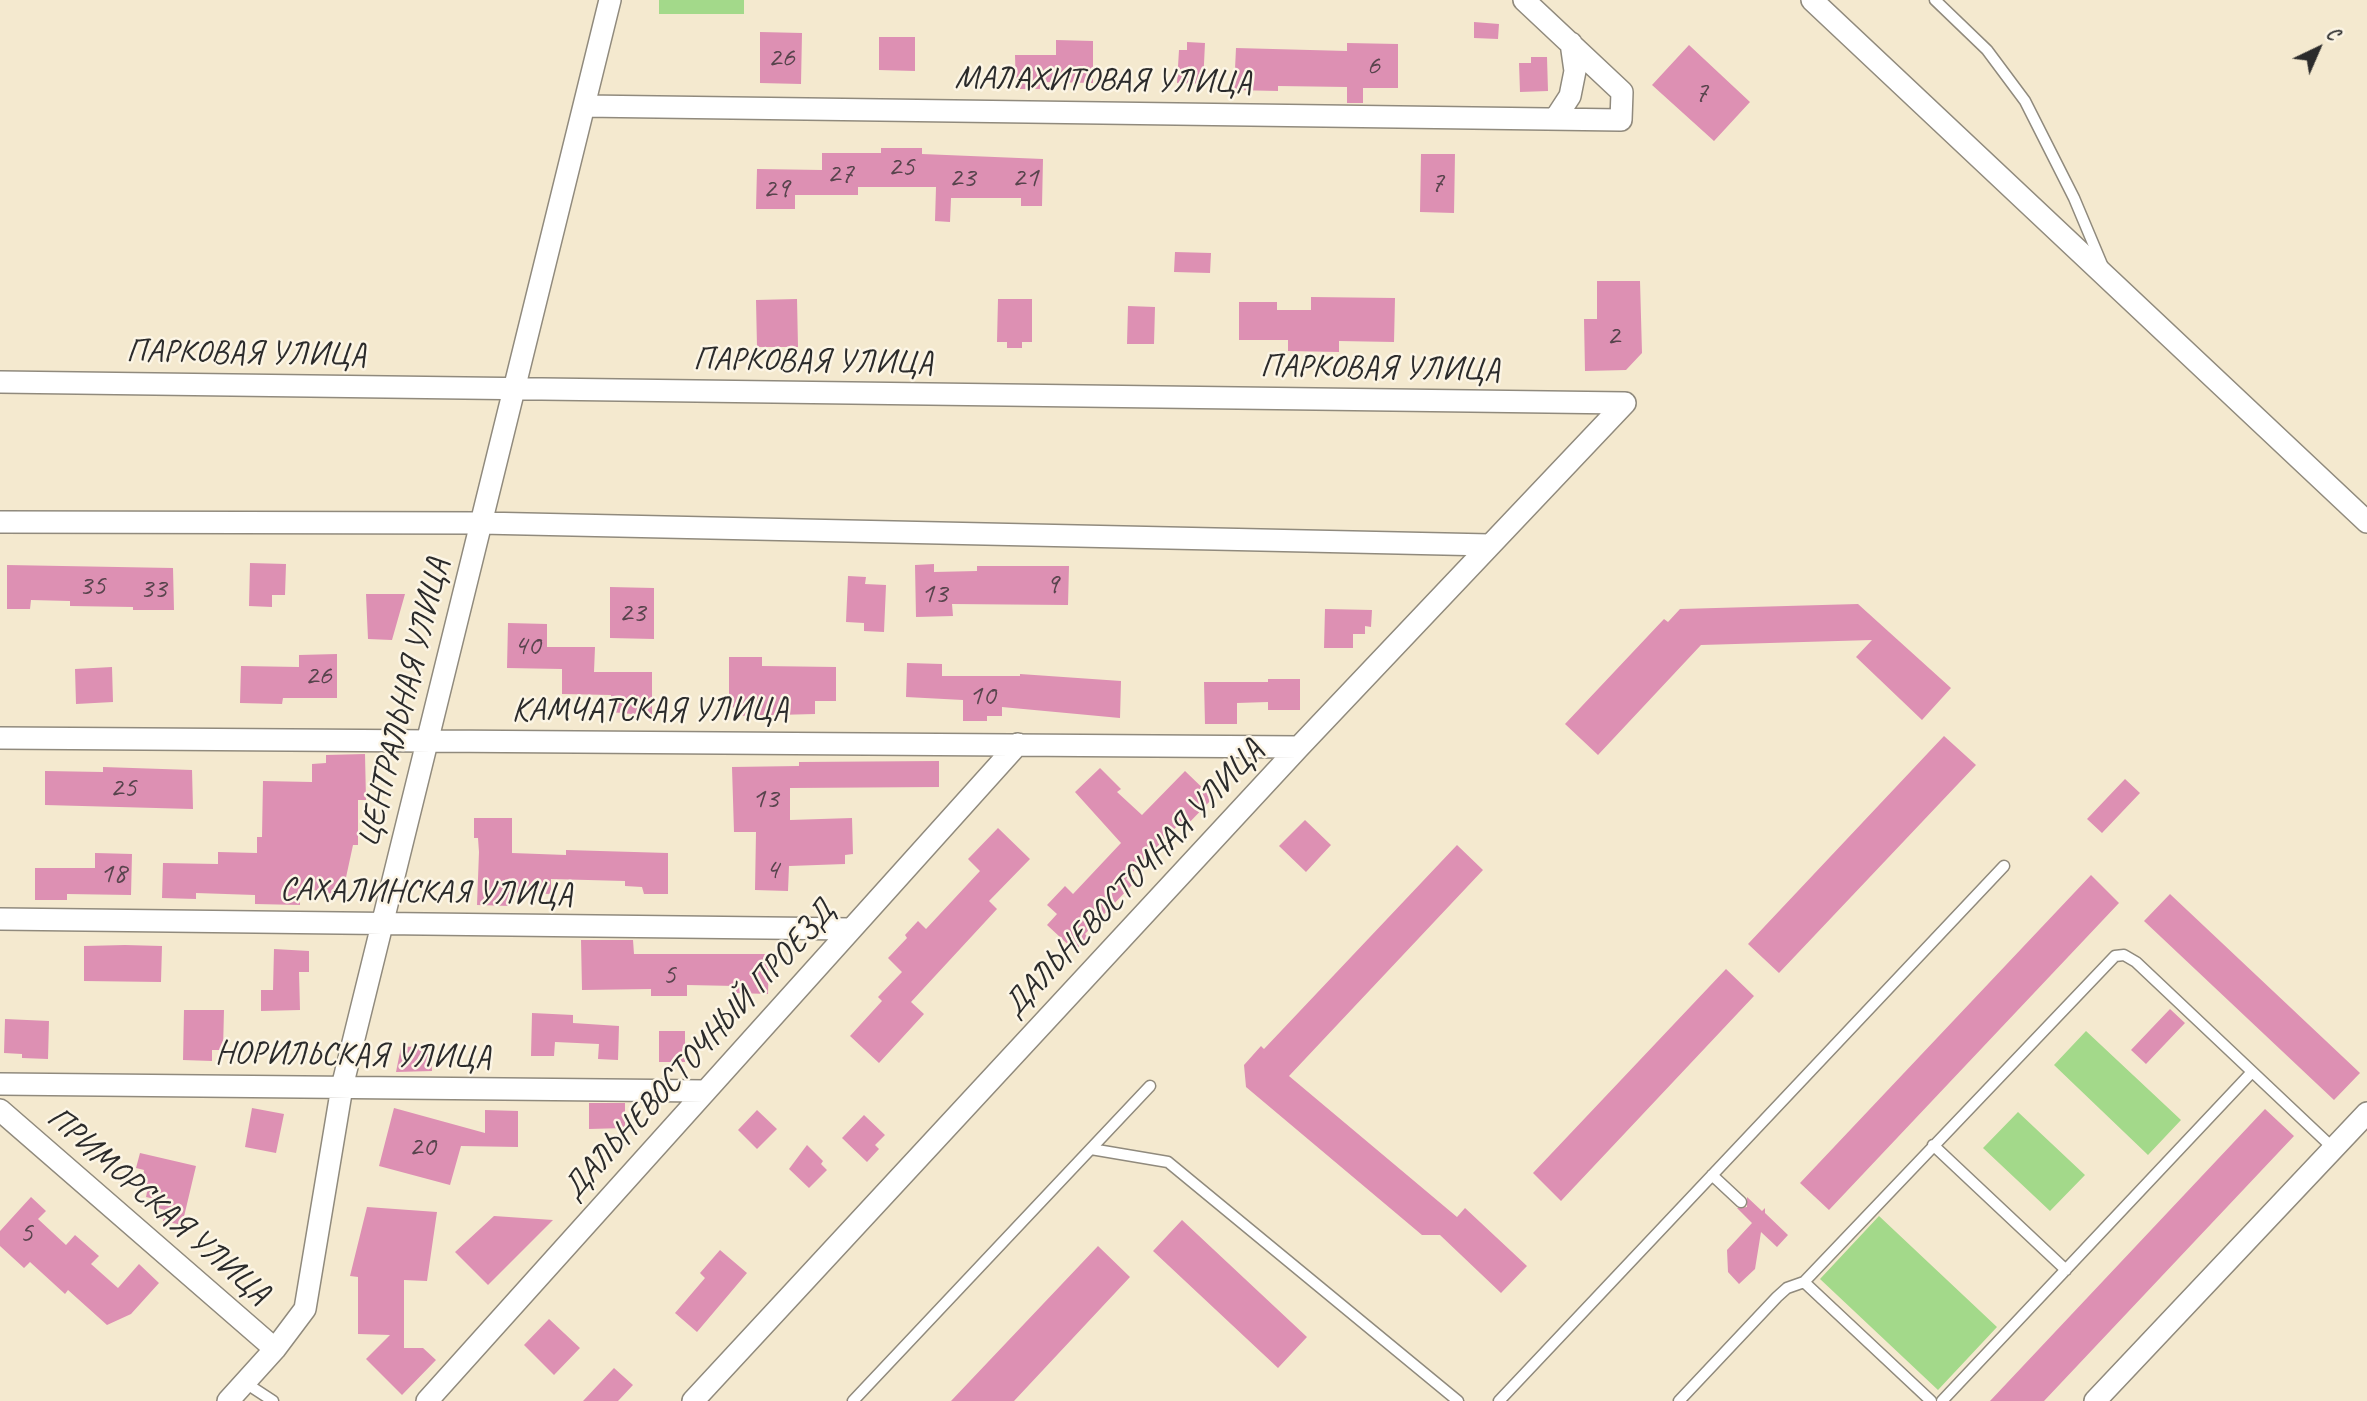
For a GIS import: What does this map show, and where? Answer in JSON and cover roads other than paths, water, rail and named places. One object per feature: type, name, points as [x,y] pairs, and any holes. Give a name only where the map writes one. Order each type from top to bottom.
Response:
[{"type":"street","name":"ЦЕНТРАЛЬНАЯ УЛИЦА","points":[[228,1401],[275,1349],[305,1309],[342,1087],[610,0]]},
{"type":"street","points":[[1524,0],[1572,43],[1574,71],[1570,96],[1555,119]]},
{"type":"street","points":[[1811,0],[2367,522]]},
{"type":"street","name":"МАЛАХИТОВАЯ УЛИЦА","points":[[584,106],[1620,120],[1622,92],[1572,43]]},
{"type":"street","name":"ПАРКОВАЯ УЛИЦА","points":[[0,382],[1625,403]]},
{"type":"street","name":"ДАЛЬНЕВОСТОЧНАЯ УЛИЦА","points":[[693,1401],[1299,747],[1625,403]]},
{"type":"street","points":[[0,522],[481,523],[1490,545]]},
{"type":"street","name":"КАМЧАТСКАЯ УЛИЦА","points":[[0,738],[1299,747]]},
{"type":"street","name":"ДАЛЬНЕВОСТОЧНЫЙ ПРОЕЗД","points":[[427,1401],[1018,744]]},
{"type":"street","name":"САХАЛИНСКАЯ УЛИЦА","points":[[0,919],[851,929]]},
{"type":"street","name":"НОРИЛЬСКАЯ УЛИЦА","points":[[0,1084],[705,1091]]},
{"type":"street","name":"ПРИМОРСКАЯ УЛИЦА","points":[[0,1110],[275,1349]]},
{"type":"street","points":[[2095,1401],[2367,1112]]},
{"type":"lane","points":[[1935,0],[1987,50],[2025,101],[2074,198],[2109,280]]},
{"type":"lane","points":[[1499,1401],[2004,866]]},
{"type":"lane","points":[[1679,1401],[1777,1297],[1787,1288],[1804,1282],[2115,956],[2124,955],[2136,962],[2181,1012],[2252,1072],[2333,1148]]},
{"type":"lane","points":[[1942,1401],[2252,1072]]},
{"type":"lane","points":[[853,1401],[1150,1086]]},
{"type":"lane","points":[[1933,1145],[2066,1270]]},
{"type":"lane","points":[[1091,1149],[1168,1162],[1458,1401]]},
{"type":"lane","points":[[1713,1175],[1741,1202]]},
{"type":"lane","points":[[1804,1282],[1931,1401]]},
{"type":"lane","points":[[244,1382],[273,1401]]}]
